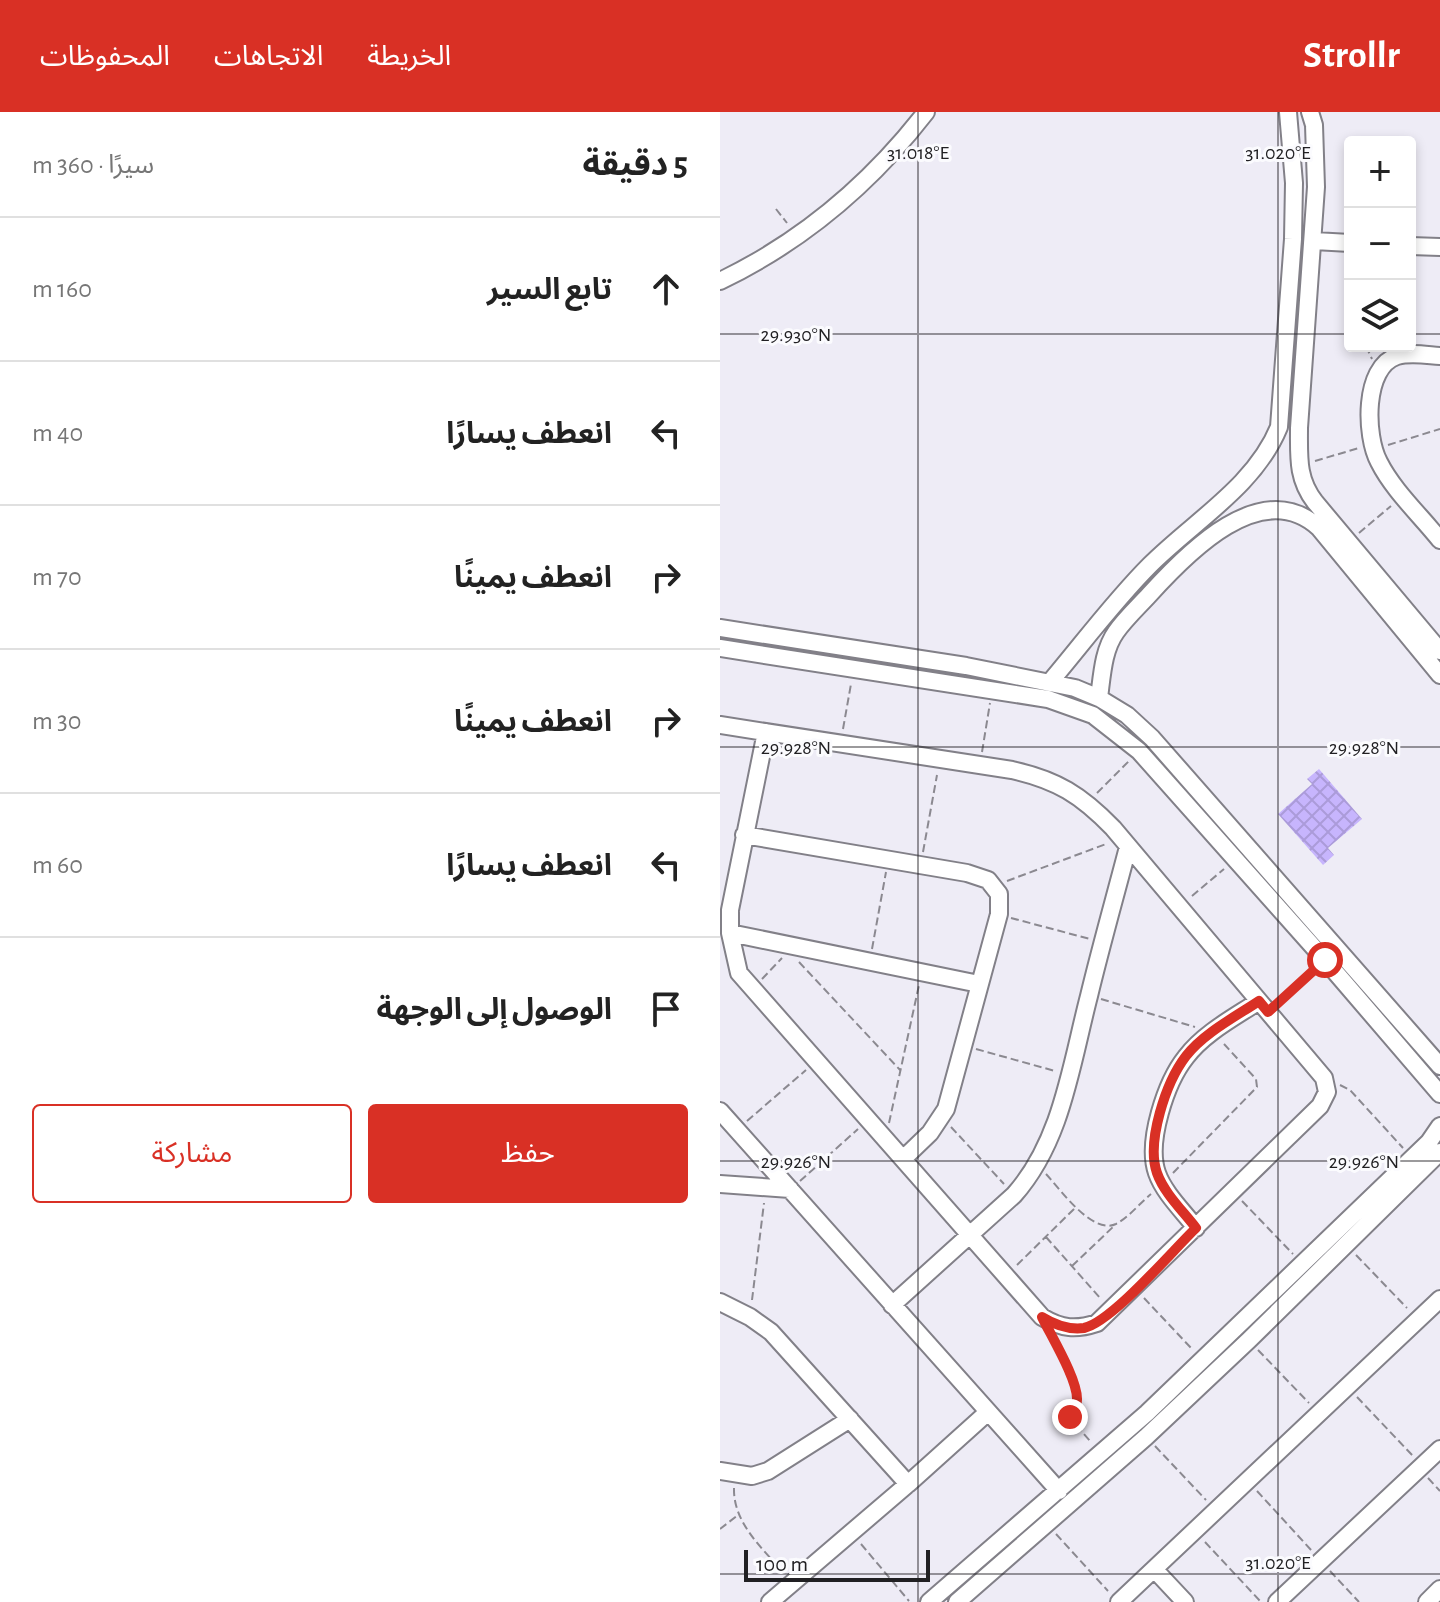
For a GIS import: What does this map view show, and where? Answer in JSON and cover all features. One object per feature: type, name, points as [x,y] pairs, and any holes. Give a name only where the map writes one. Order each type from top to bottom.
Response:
[{"type":"street","points":[[720,281],[797,237],[888,156],[926,112]]},
{"type":"street","points":[[1050,682],[1147,568],[1251,472],[1271,446],[1279,427],[1293,239],[1294,183],[1288,112]]},
{"type":"street","points":[[1310,112],[1314,125],[1316,187],[1298,466],[1315,514],[1440,675]]},
{"type":"street","points":[[1314,241],[1344,243]]},
{"type":"street","points":[[1416,246],[1440,247]]},
{"type":"street","points":[[1440,356],[1397,356],[1378,370],[1373,380],[1369,431],[1372,447],[1383,470],[1440,540]]},
{"type":"street","points":[[1279,427],[1299,428]]},
{"type":"street","points":[[1099,698],[1106,654],[1116,632],[1162,582],[1220,530],[1246,516],[1267,511],[1315,514],[1349,542],[1440,651]]},
{"type":"street","points":[[1204,515],[1220,530]]},
{"type":"street","points":[[720,628],[1050,682],[1099,698],[1127,715],[1152,738],[1440,1066]]},
{"type":"street","points":[[720,648],[854,667],[1069,704],[1102,721],[1139,751],[1440,1094]]},
{"type":"street","points":[[720,725],[940,758],[980,765],[1039,776],[1064,787],[1088,803],[1124,843],[1324,1078],[1327,1092],[1320,1106],[1112,1312],[1097,1323],[1084,1328],[1069,1328],[1055,1325],[1042,1317],[739,973],[730,933],[733,891],[766,732]]},
{"type":"street","points":[[744,835],[967,873],[995,885],[1001,903],[999,914],[942,1117],[903,1159]]},
{"type":"street","points":[[892,1305],[1014,1195],[1037,1165],[1054,1129],[1069,1075],[1103,942],[1124,843]]},
{"type":"street","points":[[730,933],[979,984]]},
{"type":"street","points":[[1196,1228],[1162,1184],[1154,1160],[1155,1135],[1165,1098],[1185,1057],[1200,1042],[1264,1006]]},
{"type":"street","points":[[720,1111],[1059,1491]]},
{"type":"street","points":[[929,1602],[1047,1525],[1146,1437],[1244,1338],[1344,1249],[1436,1149],[1440,1126]]},
{"type":"street","points":[[957,1602],[984,1567],[1059,1491],[1203,1361],[1244,1338],[1303,1264],[1329,1238],[1412,1158],[1436,1149]]},
{"type":"street","points":[[720,1184],[790,1189]]},
{"type":"street","points":[[1329,1238],[1344,1249]]},
{"type":"street","points":[[1114,1596],[1155,1570],[1440,1299]]},
{"type":"street","points":[[720,1302],[771,1332],[908,1484]]},
{"type":"street","points":[[770,1602],[988,1412]]},
{"type":"street","points":[[727,1473],[752,1476],[768,1471],[850,1419]]},
{"type":"street","points":[[1277,1602],[1440,1449]]},
{"type":"street","points":[[1155,1570],[1185,1602]]},
{"type":"street","points":[[1427,1602],[1440,1589]]},
{"type":"path","points":[[776,209],[797,237]]},
{"type":"path","points":[[1298,466],[1440,429]]},
{"type":"path","points":[[1349,542],[1404,495]]},
{"type":"path","points":[[840,743],[854,667]]},
{"type":"path","points":[[980,765],[992,690]]},
{"type":"path","points":[[1088,803],[1139,751]]},
{"type":"path","points":[[920,865],[940,758]]},
{"type":"path","points":[[995,885],[1124,843]]},
{"type":"path","points":[[870,961],[889,859]]},
{"type":"path","points":[[1178,907],[1235,860]]},
{"type":"path","points":[[999,914],[1103,942]]},
{"type":"path","points":[[752,988],[789,951],[782,943]]},
{"type":"path","points":[[1264,1006],[1325,960]]},
{"type":"path","points":[[799,962],[901,1071]]},
{"type":"path","points":[[886,1140],[921,972]]},
{"type":"path","points":[[963,1045],[1069,1075]]},
{"type":"path","points":[[737,1130],[816,1061]]},
{"type":"path","points":[[1324,1078],[1350,1090],[1412,1158]]},
{"type":"path","points":[[942,1117],[1014,1195]]},
{"type":"path","points":[[790,1189],[867,1121]]},
{"type":"path","points":[[1037,1165],[1094,1223],[1115,1225]]},
{"type":"path","points":[[1072,1266],[1162,1184]]},
{"type":"path","points":[[750,1317],[766,1187]]},
{"type":"path","points":[[1233,1191],[1303,1264]]},
{"type":"path","points":[[1006,1276],[1076,1207]]},
{"type":"path","points":[[1046,1237],[1112,1312]]},
{"type":"path","points":[[1344,1249],[1419,1319]]},
{"type":"path","points":[[1135,1289],[1203,1361]]},
{"type":"path","points":[[1042,1317],[1077,1395],[1070,1418],[1101,1454]]},
{"type":"path","points":[[1244,1338],[1319,1414]]},
{"type":"path","points":[[1348,1386],[1422,1466]]},
{"type":"path","points":[[1146,1437],[1217,1511]]},
{"type":"path","points":[[727,1473],[747,1530],[792,1583]]},
{"type":"path","points":[[1248,1482],[1359,1602]]},
{"type":"path","points":[[720,1529],[739,1514]]},
{"type":"path","points":[[1047,1525],[1114,1596]]},
{"type":"path","points":[[1196,1532],[1261,1602]]},
{"type":"path","points":[[851,1533],[909,1601]]},
{"type":"building","points":[[1319,769],[1362,819],[1328,848],[1334,855],[1323,865],[1278,814],[1312,784],[1307,779]]},
{"type":"route","points":[[1070,1417],[1077,1395],[1042,1317],[1055,1325],[1069,1328],[1084,1328],[1097,1323],[1112,1312],[1196,1228],[1162,1184],[1154,1160],[1155,1135],[1165,1098],[1185,1057],[1200,1042],[1259,1001],[1268,1012],[1325,960]]}]
